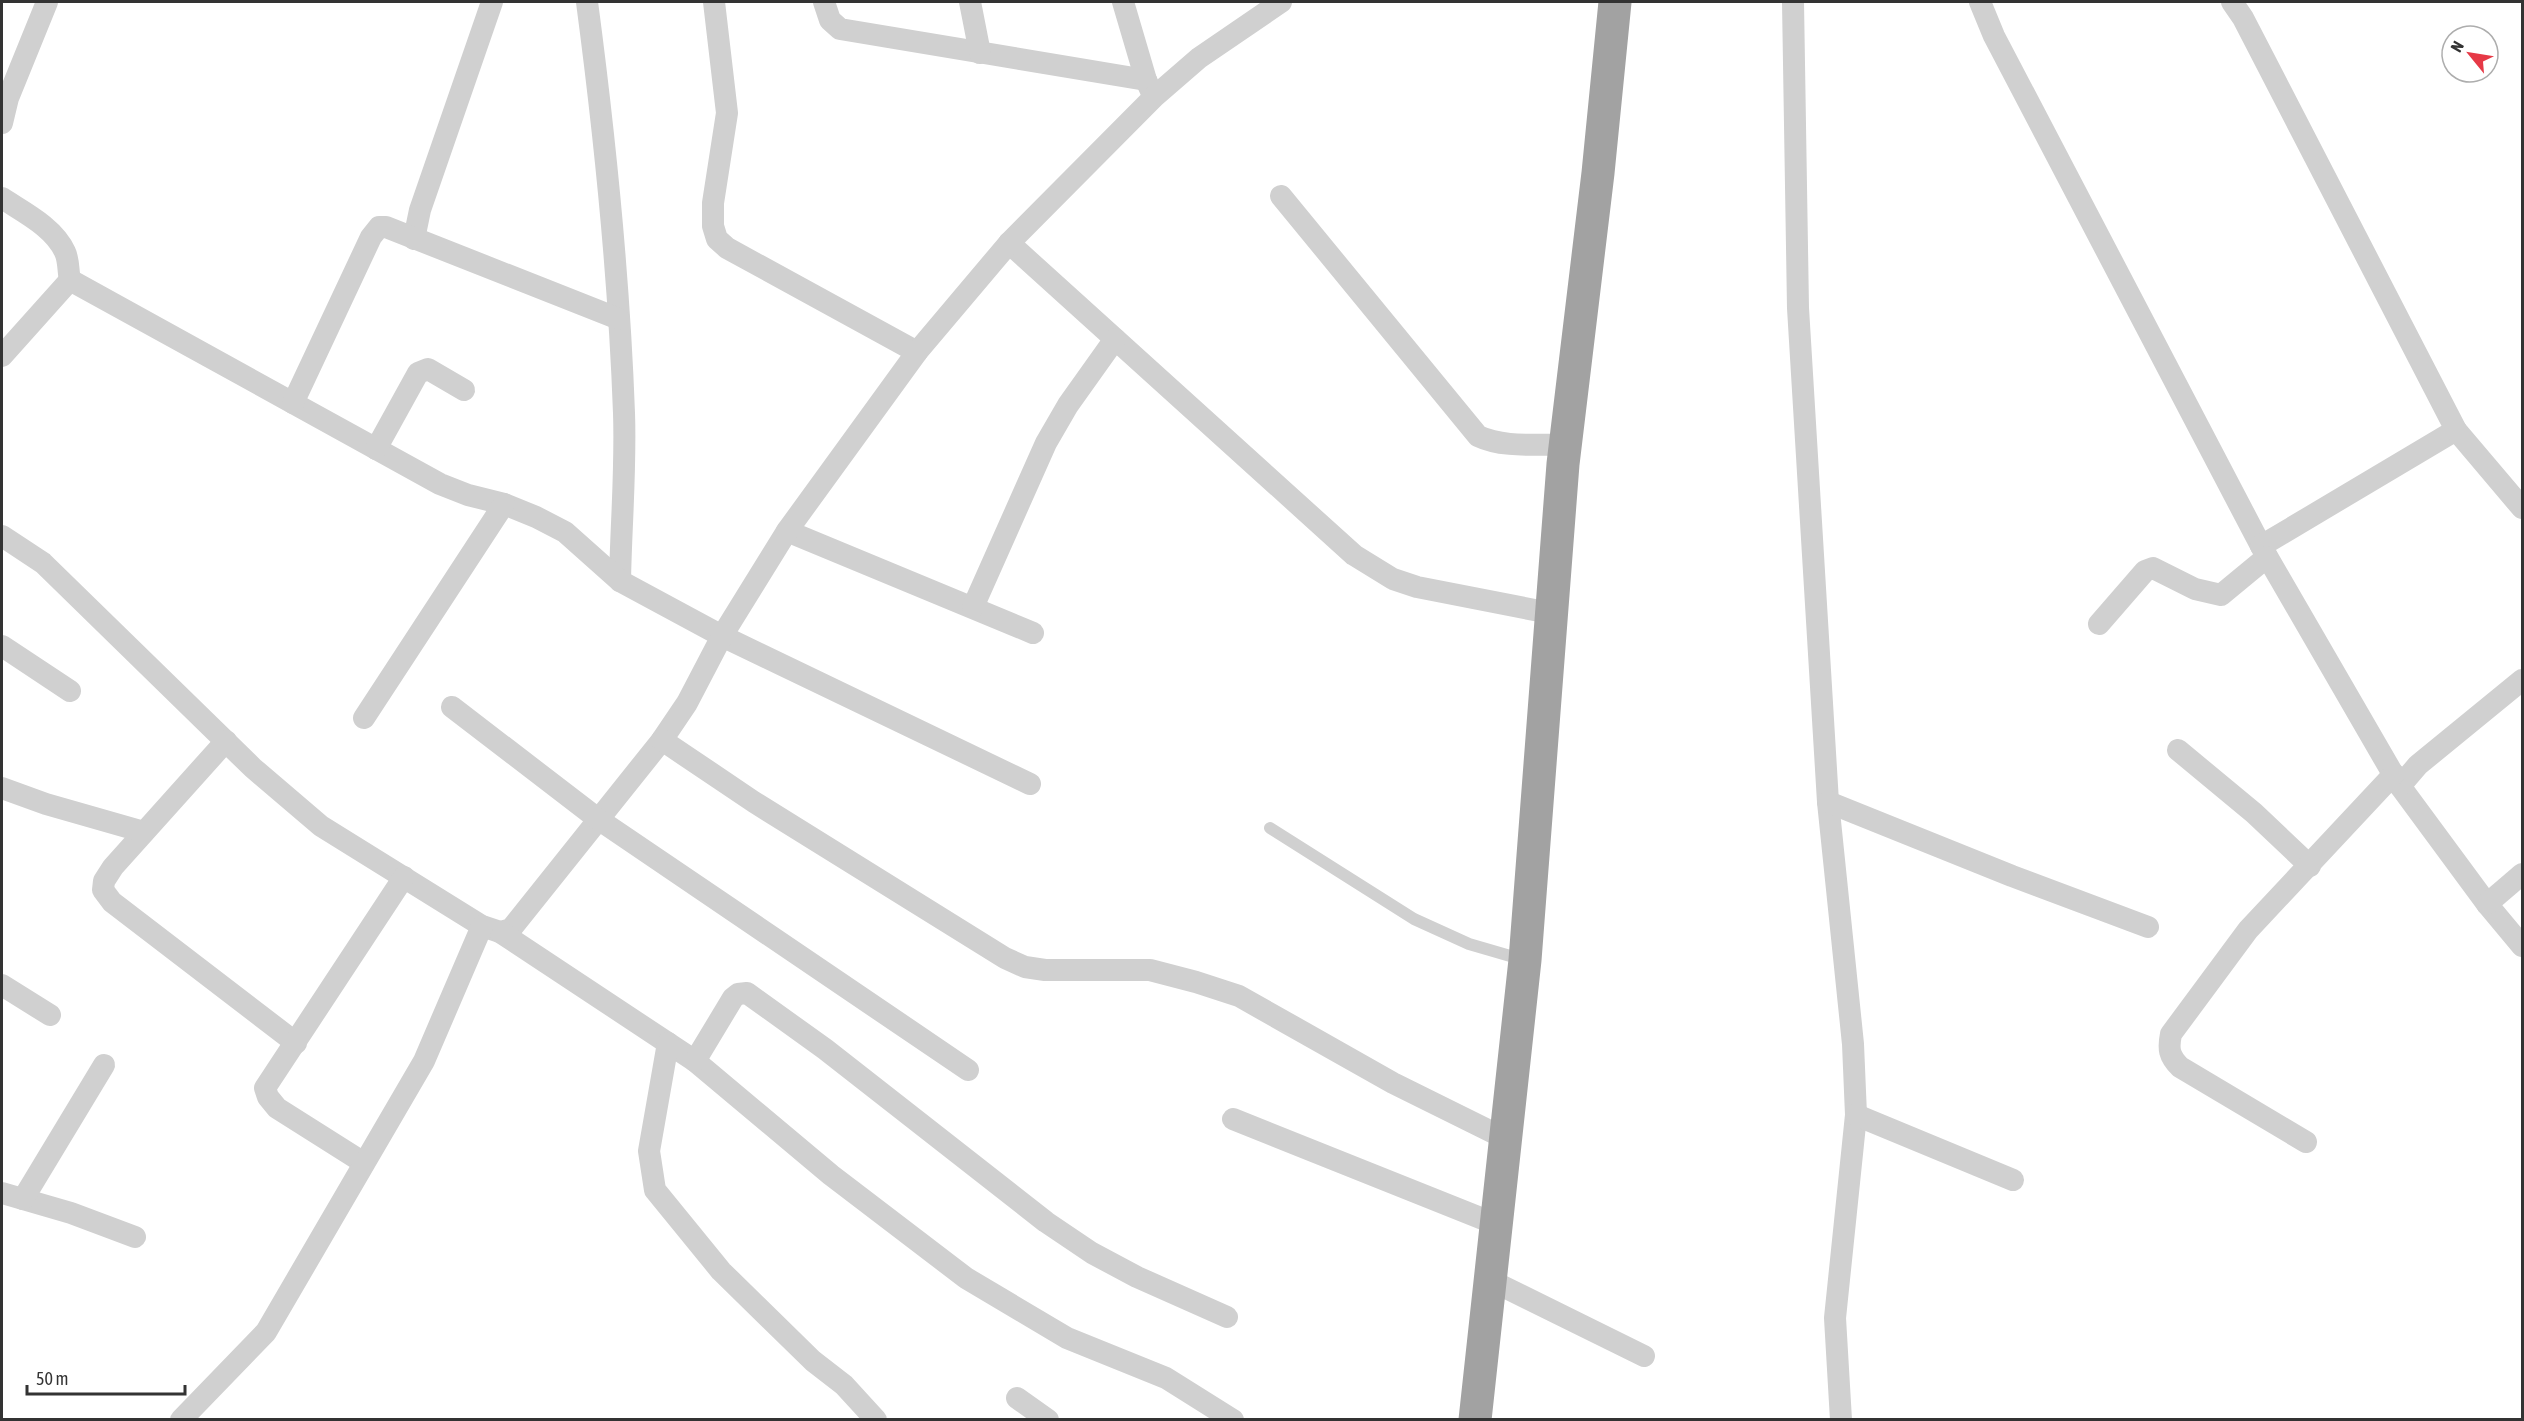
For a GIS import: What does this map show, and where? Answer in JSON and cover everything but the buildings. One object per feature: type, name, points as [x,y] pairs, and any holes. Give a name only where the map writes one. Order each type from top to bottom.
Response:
[{"type":"highway","points":[[1475,1419],[1492,1281],[1525,960],[1550,613],[1565,445],[1598,172],[1615,2]]},
{"type":"street","points":[[2,118],[47,2]]},
{"type":"street","points":[[414,239],[420,210],[492,2]]},
{"type":"street","points":[[587,2],[600,103],[619,319],[624,415],[620,581]]},
{"type":"street","points":[[714,2],[727,113],[713,203],[713,226],[717,239],[735,253],[917,352]]},
{"type":"street","points":[[824,2],[830,20],[840,29],[980,53],[1150,89]]},
{"type":"street","points":[[970,2],[980,53]]},
{"type":"street","points":[[1123,2],[1150,89]]},
{"type":"street","points":[[491,929],[511,929],[662,740],[687,703],[722,636],[787,531],[917,352],[1009,243],[1150,89],[1281,2]]},
{"type":"street","points":[[1793,2],[1798,308],[1828,802],[1853,1044],[1856,1115],[1835,1318],[1841,1419]]},
{"type":"street","points":[[1980,2],[1994,36],[2264,551],[2397,780],[2487,904],[2523,946]]},
{"type":"street","points":[[2243,7],[2456,430],[2523,508]]},
{"type":"street","points":[[1281,196],[1478,436],[1495,442],[1565,445]]},
{"type":"street","points":[[2,198],[44,226],[52,235],[66,252],[70,280],[2,356]]},
{"type":"street","points":[[293,403],[374,232],[379,226],[619,319]]},
{"type":"street","points":[[1009,243],[1371,568],[1393,579],[1418,587],[1550,613]]},
{"type":"street","points":[[70,280],[440,484],[468,495],[504,504],[565,532],[620,581],[722,636],[1030,784]]},
{"type":"street","points":[[973,607],[1046,443],[1068,405],[1115,339]]},
{"type":"street","points":[[376,449],[418,373],[428,369],[464,390]]},
{"type":"street","points":[[2099,624],[2138,578],[2153,568],[2195,589],[2220,595],[2264,551],[2456,430]]},
{"type":"street","points":[[364,718],[504,504]]},
{"type":"street","points":[[787,531],[1033,633]]},
{"type":"street","points":[[2,536],[43,563],[226,741],[321,826],[491,929],[695,1061],[831,1175],[966,1278],[1067,1338],[1166,1378],[1233,1419]]},
{"type":"street","points":[[2,646],[70,691]]},
{"type":"street","points":[[2306,1142],[2180,1067],[2172,1059],[2168,1048],[2171,1034],[2248,930],[2310,866],[2397,780],[2523,680]]},
{"type":"street","points":[[452,707],[598,819],[968,1070]]},
{"type":"street","points":[[662,740],[753,802],[1005,958],[1025,966],[1045,970],[1150,970],[1196,981],[1239,996],[1393,1083],[1506,1139]]},
{"type":"street","points":[[226,741],[144,832],[104,881],[103,890],[112,902],[297,1043]]},
{"type":"street","points":[[2178,750],[2254,813],[2310,866]]},
{"type":"street","points":[[2,788],[46,804],[144,832]]},
{"type":"street","points":[[1828,802],[2012,876],[2148,927]]},
{"type":"street","points":[[2487,904],[2523,874]]},
{"type":"street","points":[[364,1163],[277,1108],[268,1097],[265,1088],[297,1043],[404,877]]},
{"type":"street","points":[[181,1419],[266,1332],[424,1061],[491,929]]},
{"type":"street","points":[[2,985],[50,1015]]},
{"type":"street","points":[[695,1061],[728,1005],[738,994],[747,993],[825,1049],[1046,1222],[1092,1253],[1137,1277],[1227,1317]]},
{"type":"street","points":[[668,1043],[649,1151],[656,1190],[721,1271],[813,1361],[844,1385],[876,1419]]},
{"type":"street","points":[[104,1065],[12,1196],[71,1213],[135,1236]]},
{"type":"street","points":[[1856,1115],[2013,1180]]},
{"type":"street","points":[[1233,1119],[1498,1225]]},
{"type":"street","points":[[1492,1281],[1644,1356]]},
{"type":"street","points":[[1017,1398],[1048,1419]]},
{"type":"lane","points":[[1270,828],[1414,919],[1468,944],[1525,960]]}]
